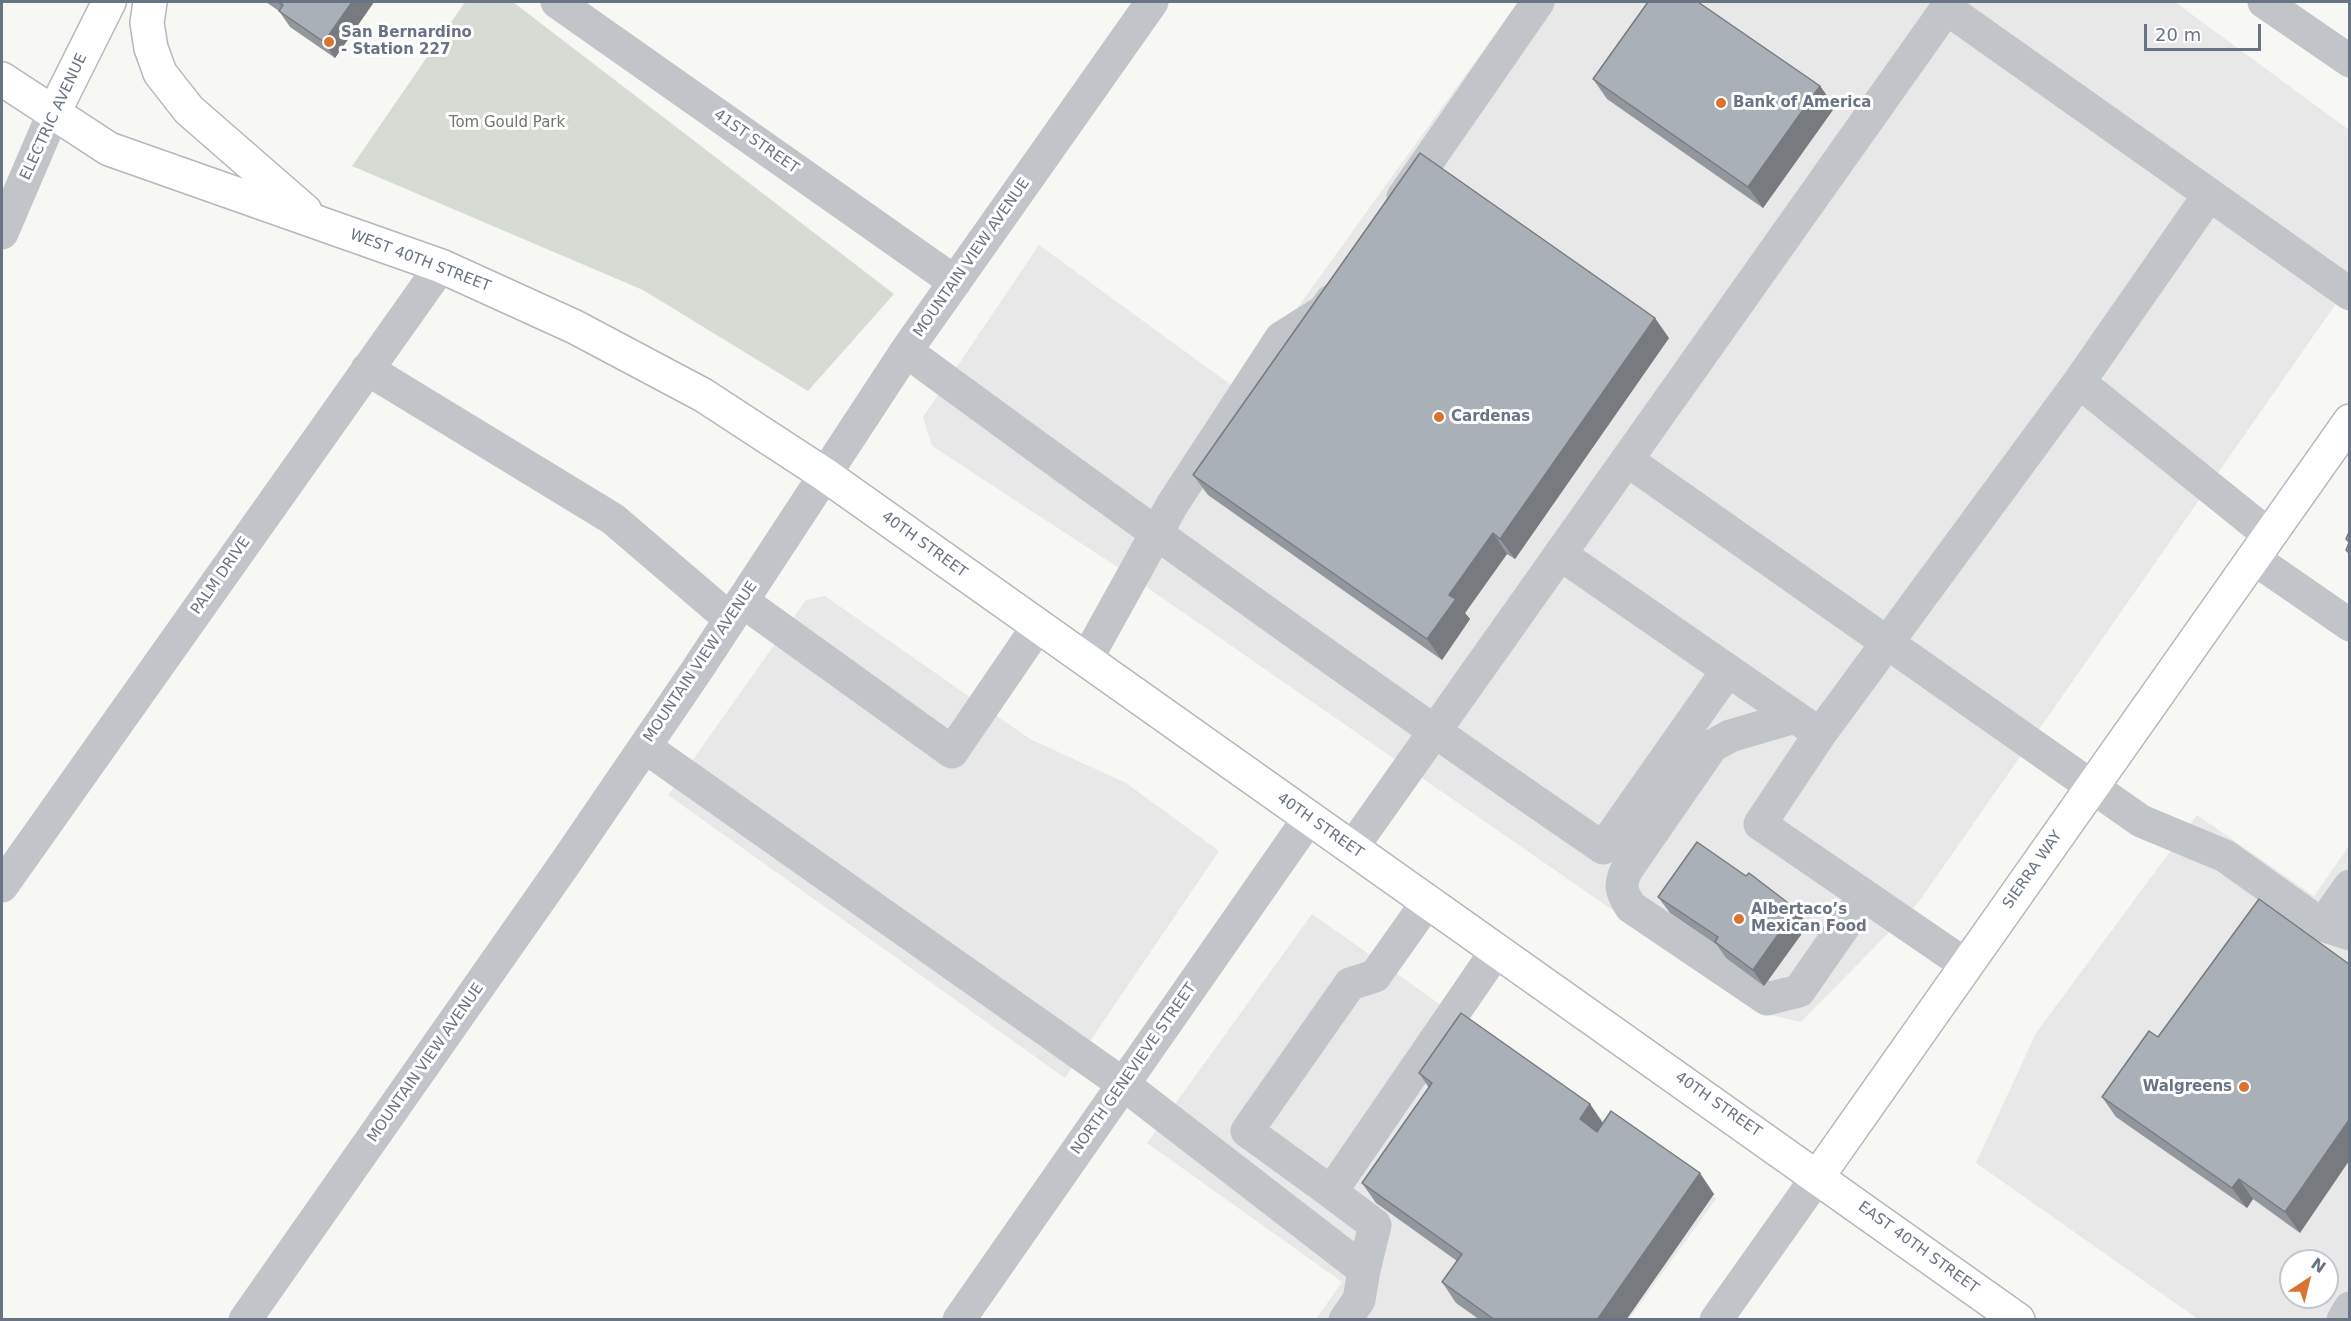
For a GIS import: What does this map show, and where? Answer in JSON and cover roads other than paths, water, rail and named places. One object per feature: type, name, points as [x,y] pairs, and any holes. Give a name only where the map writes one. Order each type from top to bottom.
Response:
[{"type":"main road","name":"ELECTRIC AVENUE","points":[[53,114],[109,2]]},
{"type":"main road","points":[[150,2],[147,22],[151,48],[160,74],[189,110],[318,222]]},
{"type":"main road","name":"WEST 40TH STREET","points":[[2,79],[109,149],[441,266],[575,327],[703,395],[824,474]]},
{"type":"main road","name":"SIERRA WAY","points":[[1818,1176],[2349,421]]},
{"type":"main road","name":"40TH STREET","points":[[824,474],[1818,1176]]},
{"type":"main road","name":"EAST 40TH STREET","points":[[1818,1176],[2018,1320]]},
{"type":"street","name":"41ST STREET","points":[[557,2],[955,282]]},
{"type":"street","name":"MOUNTAIN VIEW AVENUE","points":[[245,1320],[645,747],[906,351],[1152,2]]},
{"type":"street","points":[[1384,224],[1538,2]]},
{"type":"street","points":[[2264,2],[2349,61]]},
{"type":"street","points":[[1352,848],[1948,5],[2349,294]]},
{"type":"street","name":"ELECTRIC AVENUE","points":[[2,233],[53,114]]},
{"type":"street","points":[[1966,965],[1760,824],[1808,726],[1888,645],[2079,382],[2209,195]]},
{"type":"street","name":"PALM DRIVE","points":[[2,886],[441,266]]},
{"type":"street","points":[[1086,660],[1155,534],[1281,338],[1324,311],[1351,272]]},
{"type":"street","points":[[906,351],[1155,534],[1434,732],[1603,848],[1728,670]]},
{"type":"street","points":[[367,369],[613,519],[736,610],[952,752],[1038,626]]},
{"type":"street","points":[[2079,382],[2349,625]]},
{"type":"street","points":[[1627,460],[2141,821],[2225,856],[2336,929],[2349,886]]},
{"type":"street","points":[[1560,555],[1808,726]]},
{"type":"street","points":[[1808,726],[1731,736],[1712,746],[1627,869],[1621,881],[1622,894],[1630,907],[1767,999],[1799,991],[1865,896]]},
{"type":"street","points":[[645,747],[1124,1084],[1365,1270]]},
{"type":"street","name":"NORTH GENEVIEVE STREET","points":[[959,1320],[1309,818]]},
{"type":"street","points":[[1345,1320],[1359,1300],[1375,1225],[1247,1131],[1350,984],[1375,976],[1428,901]]},
{"type":"street","points":[[1331,1192],[1449,1024],[1497,950]]},
{"type":"street","name":"SIERRA WAY","points":[[1716,1320],[1818,1176]]},
{"type":"street","points":[[2343,1320],[2349,1308]]},
{"type":"place","name":"San Bernardino - Station 227","points":[[329,42]]},
{"type":"place","name":"Bank of America","points":[[1721,103]]},
{"type":"place","name":"Cardenas","points":[[1439,417]]},
{"type":"place","name":"Albertaco’s Mexican Food","points":[[1739,919]]},
{"type":"place","name":"Walgreens","points":[[2244,1087]]},
{"type":"park label","name":"Tom Gould Park","points":[[507,123]]}]
